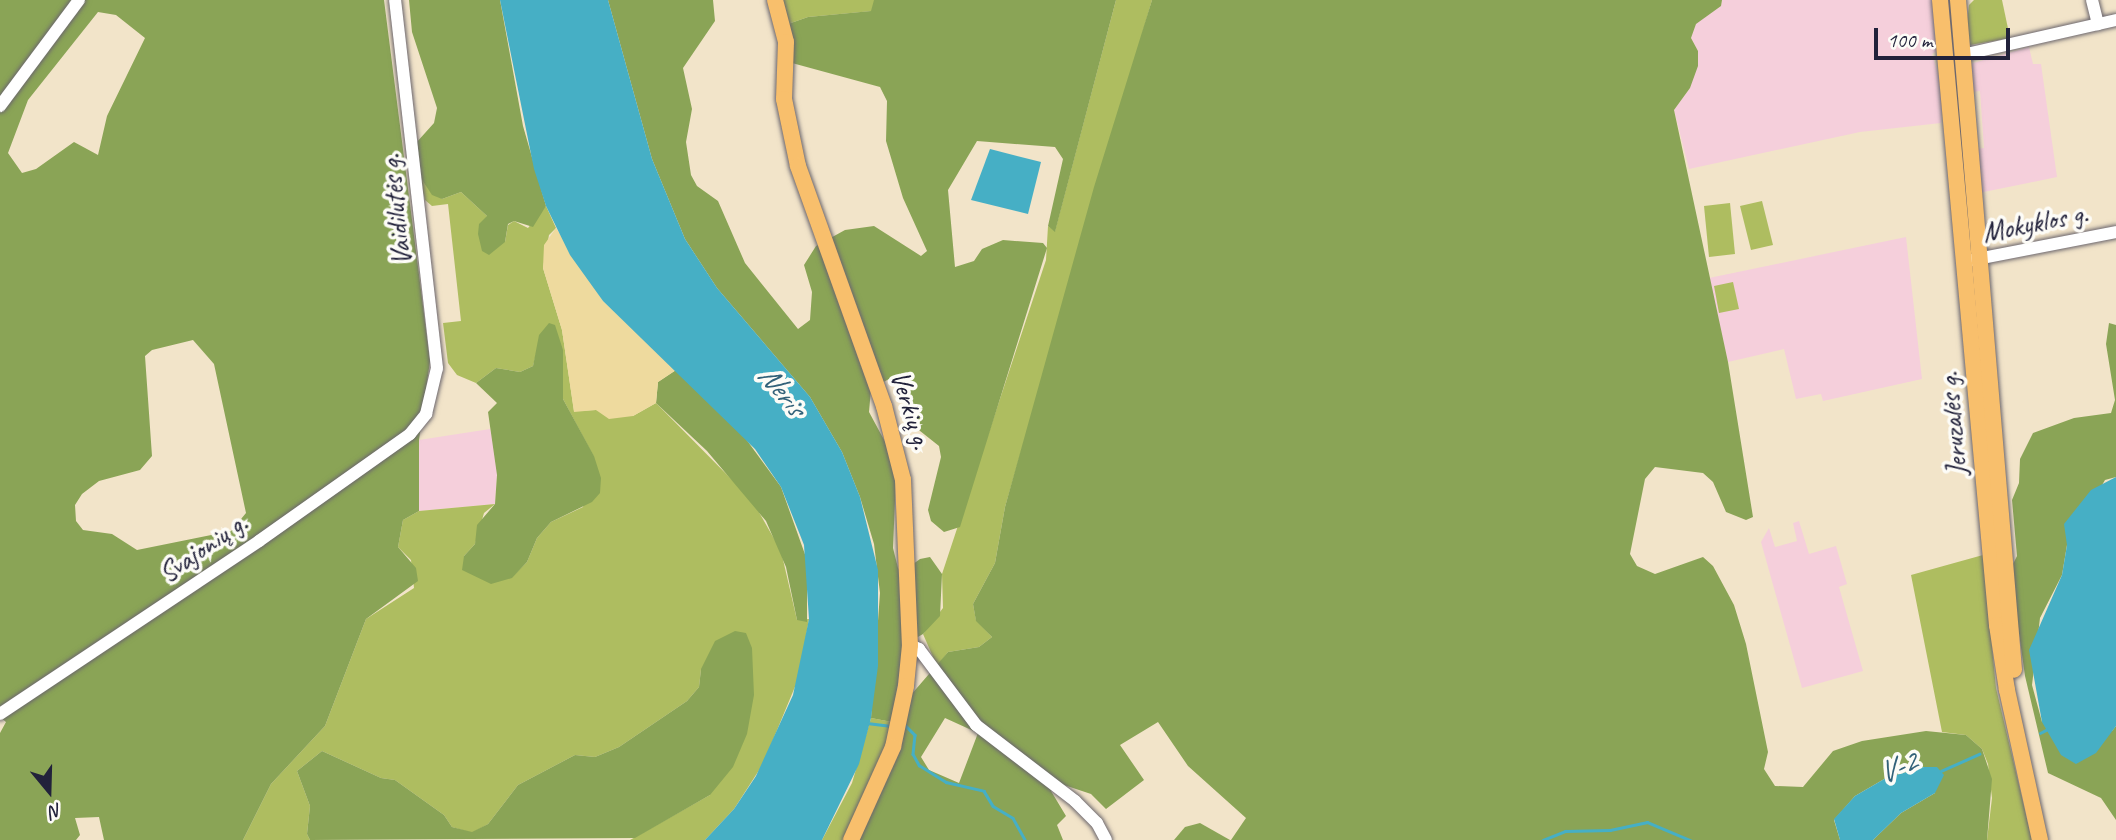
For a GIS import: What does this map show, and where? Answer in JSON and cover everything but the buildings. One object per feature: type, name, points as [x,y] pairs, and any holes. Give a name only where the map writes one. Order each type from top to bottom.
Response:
[{"type":"main road","name":"Verkių g.","points":[[775,0],[786,42],[784,99],[798,166],[901,462],[910,645],[893,747],[851,840]]},
{"type":"main road","name":"Jeruzalės g.","points":[[1940,0],[1945,58],[1972,260],[2010,637],[2050,840]]},
{"type":"main road","name":"Jeruzalės g.","points":[[1958,0],[1972,260],[1997,625],[2007,690],[2040,840]]},
{"type":"main road","points":[[1945,58],[1962,55]]},
{"type":"street","points":[[0,106],[79,0]]},
{"type":"street","name":"Vaidilutės g.","points":[[395,0],[437,368],[426,414]]},
{"type":"street","points":[[2092,0],[2098,24]]},
{"type":"street","points":[[1962,55],[2116,20]]},
{"type":"street","name":"Mokyklos g.","points":[[1972,260],[2116,232]]},
{"type":"street","name":"Svajonių g.","points":[[0,714],[259,541],[410,434],[426,414]]},
{"type":"street","points":[[910,645],[919,649],[976,725],[1075,801],[1097,823],[1105,840]]},
{"type":"shaded area","points":[[1722,0],[1935,0],[1937,51],[1932,54],[1943,89],[1941,123],[1860,132],[1689,169],[1674,110],[1690,88],[1698,51],[1691,38],[1696,23],[1721,6]]},
{"type":"shaded area","points":[[2029,47],[2033,64],[2041,64],[2057,177],[1979,193],[1976,149],[1984,148],[1980,91],[1972,92],[1970,64]]},
{"type":"shaded area","points":[[1906,237],[1922,379],[1823,401],[1821,394],[1796,399],[1784,349],[1728,362],[1709,278]]},
{"type":"shaded area","points":[[490,429],[498,457],[495,504],[419,511],[419,440]]},
{"type":"shaded area","points":[[1799,521],[1809,554],[1836,546],[1847,584],[1839,587],[1863,671],[1802,688],[1761,542],[1769,528],[1775,547],[1797,541],[1793,523]]},
{"type":"green space","points":[[0,0],[384,0],[430,361],[419,440],[419,511],[403,520],[398,547],[416,568],[418,581],[366,619],[325,726],[271,784],[243,840],[104,840],[99,817],[75,818],[80,835],[76,840],[0,840],[0,733],[6,722],[0,717]],"holes":[[[98,12],[116,15],[145,38],[107,116],[98,155],[74,142],[36,169],[22,173],[8,153],[28,100]],[[193,340],[214,364],[246,513],[231,531],[137,550],[112,534],[83,530],[76,521],[75,505],[82,494],[99,481],[140,470],[152,456],[145,356],[152,350]]]},
{"type":"green space","points":[[409,0],[500,0],[523,126],[546,206],[533,227],[514,221],[508,224],[505,242],[489,255],[482,251],[478,234],[479,224],[487,216],[461,192],[442,199],[432,195],[419,175],[416,143],[434,123],[437,108],[412,32]]},
{"type":"green space","points":[[608,0],[713,0],[715,21],[683,68],[692,109],[686,142],[691,175],[697,186],[718,201],[745,263],[798,329],[810,320],[812,292],[804,265],[816,246],[845,230],[874,226],[921,256],[927,251],[903,198],[886,141],[887,101],[880,87],[792,63],[788,24],[808,17],[871,11],[874,0],[1116,0],[1055,232],[1048,226],[1063,159],[1055,147],[977,141],[948,190],[955,267],[974,261],[982,249],[1003,240],[1043,243],[1047,248],[960,527],[944,532],[931,521],[928,510],[941,457],[939,446],[910,423],[904,388],[889,379],[871,389],[869,412],[889,449],[896,478],[893,548],[898,568],[901,573],[920,559],[930,557],[942,574],[940,616],[923,634],[904,645],[892,722],[871,718],[880,593],[874,544],[860,497],[842,452],[810,397],[717,288],[685,239],[652,159]]},
{"type":"green space","points":[[781,0],[874,0],[875,3],[872,11],[808,17],[788,24]]},
{"type":"green space","points":[[1116,0],[1152,0],[1005,507],[995,563],[973,604],[976,620],[992,637],[979,647],[948,652],[937,666],[923,634],[943,608],[942,574],[1046,260],[1048,226],[1055,231]]},
{"type":"green space","points":[[1152,0],[1722,0],[1721,6],[1696,24],[1691,38],[1698,51],[1698,66],[1690,88],[1674,110],[1728,362],[1753,517],[1746,520],[1726,512],[1713,482],[1703,473],[1655,467],[1645,479],[1630,554],[1637,566],[1655,574],[1703,557],[1713,566],[1734,605],[1746,644],[1768,752],[1764,769],[1775,786],[1803,787],[1833,751],[1862,741],[1926,731],[1966,735],[1982,749],[1992,779],[1987,840],[1873,840],[1901,813],[1935,793],[1924,767],[1886,778],[1855,796],[1834,820],[1840,840],[1231,840],[1246,818],[1188,766],[1158,722],[1120,745],[1144,780],[1106,809],[1091,794],[1061,784],[1051,791],[1066,816],[1057,825],[1063,840],[858,840],[910,696],[948,652],[979,647],[992,637],[976,621],[973,604],[995,563],[1005,507],[1094,187]],"holes":[[[945,718],[978,733],[959,783],[929,770],[921,757]]]},
{"type":"green space","points":[[1974,0],[2002,0],[2010,38],[1970,45],[1966,31],[1969,5]]},
{"type":"green space","points":[[419,175],[442,199],[461,192],[487,216],[486,222],[505,242],[508,225],[514,221],[528,228],[546,206],[556,228],[549,235],[543,268],[562,330],[574,411],[596,410],[633,416],[656,403],[752,500],[781,551],[797,620],[809,619],[799,677],[763,764],[734,809],[705,840],[630,840],[710,795],[701,669],[699,687],[687,701],[619,747],[595,757],[575,755],[518,785],[488,824],[472,833],[452,827],[444,815],[395,780],[381,778],[322,751],[297,771],[310,806],[307,834],[310,840],[243,840],[271,784],[325,726],[366,619],[414,588],[411,560],[398,547],[403,520],[419,511],[495,504],[484,513],[475,544],[464,556],[512,577],[527,562],[537,538],[551,522],[583,507],[594,457],[563,399],[563,350],[536,354],[533,366],[520,372],[496,368],[476,383],[457,375],[448,363],[443,323],[461,321],[448,204],[432,206],[425,200]]},
{"type":"green space","points":[[1762,201],[1773,245],[1751,250],[1740,206]]},
{"type":"green space","points":[[1730,203],[1735,254],[1709,257],[1704,206]]},
{"type":"green space","points":[[1733,282],[1739,309],[1719,313],[1714,286]]},
{"type":"green space","points":[[549,323],[555,325],[563,350],[563,399],[594,456],[601,478],[600,493],[592,502],[551,522],[537,538],[527,562],[512,578],[491,584],[462,570],[464,556],[475,544],[477,525],[495,504],[497,475],[488,412],[497,403],[476,383],[496,368],[520,372],[533,366],[539,335]]},
{"type":"green space","points":[[2109,323],[2116,325],[2116,477],[2105,480],[2067,545],[2062,575],[2040,618],[2032,685],[2042,722],[2112,731],[2116,726],[2116,820],[2101,798],[2048,773],[2025,676],[2010,570],[2017,556],[2012,500],[2019,483],[2020,459],[2033,433],[2074,418],[2111,413],[2115,400],[2106,344]]},
{"type":"green space","points":[[676,370],[743,435],[781,487],[807,560],[807,622],[797,620],[786,567],[766,521],[707,451],[656,403],[658,382]]},
{"type":"green space","points":[[1983,555],[1996,688],[2032,840],[1987,840],[1992,798],[1988,764],[1982,749],[1966,735],[1942,732],[1911,575]]},
{"type":"green space","points":[[735,631],[746,633],[752,648],[754,695],[747,734],[733,767],[710,795],[635,838],[310,840],[307,834],[310,806],[297,771],[322,751],[381,778],[395,780],[444,815],[452,827],[472,832],[488,824],[518,785],[575,755],[595,757],[619,747],[687,701],[699,687],[701,669],[715,641]]},
{"type":"green space","points":[[871,718],[892,722],[891,740],[846,840],[822,840],[852,783]]},
{"type":"green space","points":[[1200,823],[1230,840],[1174,840],[1185,827]]},
{"type":"sand","points":[[556,228],[603,301],[676,370],[658,382],[656,403],[633,416],[609,419],[596,410],[574,412],[562,330],[543,268],[544,245]]},
{"type":"water","name":"Neris","points":[[500,0],[608,0],[652,159],[685,239],[717,288],[810,397],[842,452],[860,497],[878,570],[878,666],[871,718],[859,764],[822,840],[705,840],[734,809],[756,776],[793,695],[809,619],[804,545],[781,487],[755,449],[603,301],[570,255],[546,206],[534,169]]},
{"type":"water","points":[[990,149],[1041,162],[1028,214],[971,200]]},
{"type":"water","points":[[2116,477],[2116,726],[2096,753],[2076,764],[2061,755],[2042,722],[2029,650],[2062,575],[2067,545],[2064,524],[2091,490]]},
{"type":"water","points":[[1924,767],[1937,767],[1944,775],[1935,793],[1901,813],[1873,840],[1840,840],[1834,819],[1855,796],[1886,778]]},
{"type":"waterway","points":[[867,723],[891,726]]},
{"type":"waterway","points":[[905,725],[915,735],[913,754],[919,765],[946,782],[984,791],[993,806],[1013,818],[1025,840]]},
{"type":"waterway","name":"V-2","points":[[2040,733],[2046,730]]},
{"type":"waterway","name":"V-2","points":[[1941,771],[1979,754]]},
{"type":"waterway","name":"V-2","points":[[1543,840],[1565,831],[1610,830],[1647,822],[1690,840]]}]
